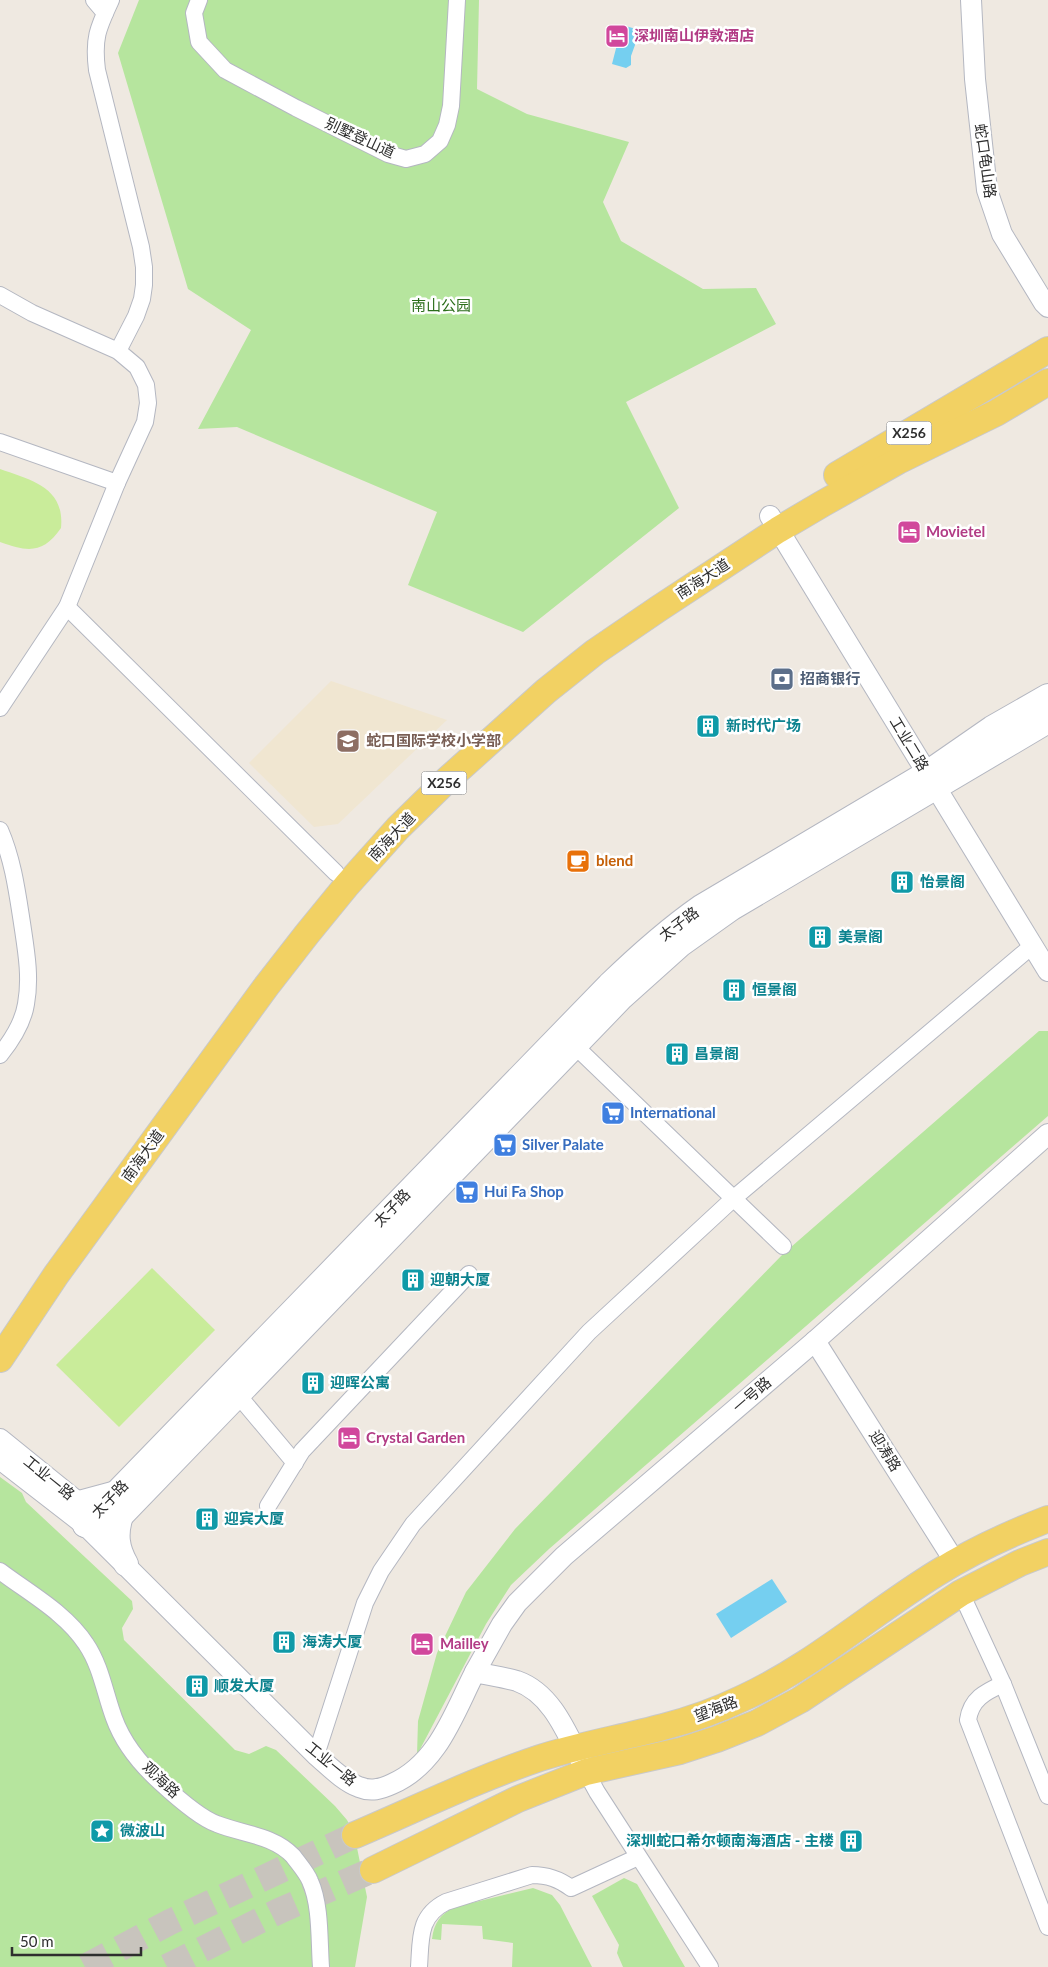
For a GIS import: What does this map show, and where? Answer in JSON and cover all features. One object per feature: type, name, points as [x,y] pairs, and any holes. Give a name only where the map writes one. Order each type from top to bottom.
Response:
[{"type":"main road","name":"南海大道","points":[[0,1327],[42,1265],[292,924],[388,816],[435,768],[534,680],[586,639],[650,594],[774,523],[1048,350]]},
{"type":"main road","name":"南海大道","points":[[0,1359],[56,1275],[265,988],[347,885],[398,828],[512,721],[595,652],[774,523],[996,413],[1048,382]]},
{"type":"main road","name":"太子路","points":[[82,1514],[121,1516],[575,1046],[635,985],[680,945],[710,922],[931,780],[992,728],[1048,696]]},
{"type":"main road","name":"太子路","points":[[82,1514],[116,1493],[608,985],[670,928],[714,898],[931,780],[1048,721]]},
{"type":"main road","points":[[121,1516],[117,1539],[119,1552],[126,1564]]},
{"type":"main road","name":"望海路","points":[[355,1836],[488,1777],[542,1757],[664,1727],[708,1713],[744,1698],[816,1656],[955,1562],[984,1546],[1048,1519]]},
{"type":"main road","name":"望海路","points":[[373,1870],[518,1799],[586,1772],[680,1751],[718,1739],[757,1723],[824,1684],[960,1594],[1005,1570],[1048,1552]]},
{"type":"street","points":[[94,0],[108,7],[97,32],[95,43],[97,70],[141,247],[144,268],[142,299],[136,316],[118,351]]},
{"type":"street","name":"别墅登山道","points":[[199,0],[194,13],[199,42],[225,70],[380,150],[406,159],[425,154],[440,141],[447,125],[451,106],[457,0]]},
{"type":"street","name":"蛇口龟山路","points":[[972,0],[974,79],[987,190],[1002,234],[1048,307]]},
{"type":"street","points":[[0,295],[32,313],[118,351],[137,367],[146,385],[148,403],[145,422],[117,483],[67,607],[0,708]]},
{"type":"street","points":[[0,442],[117,483]]},
{"type":"street","name":"工业二路","points":[[774,523],[1048,971]]},
{"type":"street","points":[[67,607],[336,873]]},
{"type":"street","points":[[0,830],[9,852],[14,873],[28,981],[23,1015],[14,1035],[0,1055]]},
{"type":"street","points":[[316,1755],[365,1603],[381,1571],[413,1524],[589,1332],[734,1198],[1032,946]]},
{"type":"street","points":[[575,1046],[783,1246]]},
{"type":"street","name":"一号路","points":[[475,1672],[502,1624],[537,1582],[564,1556],[815,1341],[1048,1134]]},
{"type":"street","points":[[268,1506],[302,1451],[469,1274]]},
{"type":"street","name":"迎涛路","points":[[815,1341],[955,1562]]},
{"type":"street","points":[[238,1396],[295,1463]]},
{"type":"street","name":"工业一路","points":[[0,1439],[82,1514],[126,1564],[316,1755],[357,1787],[367,1790],[381,1789],[400,1781],[420,1765],[433,1752],[445,1733],[475,1672]]},
{"type":"street","name":"工业一路","points":[[0,1459],[82,1514]]},
{"type":"street","name":"观海路","points":[[0,1571],[75,1629],[87,1645],[102,1678],[114,1719],[130,1751],[159,1781],[216,1824],[268,1839],[292,1856],[310,1881],[317,1908],[321,1967]]},
{"type":"street","points":[[960,1594],[1003,1684],[1048,1796]]},
{"type":"street","points":[[475,1672],[516,1681],[542,1697],[551,1708],[597,1792],[710,1967]]},
{"type":"street","points":[[1003,1684],[982,1694],[975,1700],[969,1712],[968,1720],[1048,1927]]},
{"type":"street","points":[[419,1967],[423,1926],[435,1907],[532,1875],[544,1875],[555,1878],[571,1888],[638,1857]]},
{"type":"shaded area","name":"蛇口国际学校小学部","points":[[331,681],[447,720],[338,824],[314,827],[249,763]]},
{"type":"green space","name":"南山公园","points":[[139,0],[479,0],[477,89],[527,114],[629,142],[603,202],[621,241],[703,289],[756,288],[776,324],[626,402],[679,508],[523,632],[408,585],[437,512],[237,427],[198,429],[251,330],[188,289],[118,53]]},
{"type":"green space","points":[[0,469],[44,487],[58,503],[61,514],[61,528],[48,543],[27,549],[0,542]]},
{"type":"green space","points":[[1039,1031],[1048,1031],[1048,1116],[549,1549],[511,1585],[486,1624],[417,1755],[418,1721],[437,1653],[466,1592],[515,1529],[783,1254]]},
{"type":"green space","points":[[152,1268],[215,1330],[119,1427],[56,1365]]},
{"type":"green space","points":[[0,1477],[22,1493],[26,1502],[132,1601],[133,1609],[122,1628],[124,1640],[235,1750],[249,1754],[266,1746],[276,1750],[335,1806],[347,1820],[354,1833],[367,1897],[355,1967],[0,1967]]},
{"type":"green space","points":[[624,1878],[637,1884],[685,1967],[623,1967],[617,1953],[619,1945],[592,1896]]},
{"type":"green space","points":[[533,1888],[552,1895],[560,1905],[592,1967],[512,1967],[513,1943],[483,1939],[482,1926],[442,1924],[441,1940],[432,1939],[434,1928],[439,1920],[445,1913],[455,1907]]},
{"type":"water","points":[[622,25],[636,29],[639,34],[631,56],[631,65],[626,68],[612,64]]},
{"type":"water","points":[[772,1579],[787,1602],[731,1638],[716,1614]]},
{"type":"tunnel","points":[[85,1967],[170,1922],[355,1835]]},
{"type":"tunnel","points":[[167,1967],[279,1911],[373,1870]]},
{"type":"place","name":"深圳南山伊敦酒店","points":[[617,36]]},
{"type":"place","name":"Movietel","points":[[909,532]]},
{"type":"place","name":"招商银行","points":[[782,679]]},
{"type":"place","name":"新时代广场","points":[[708,726]]},
{"type":"place","name":"蛇口国际学校小学部","points":[[348,741]]},
{"type":"place","name":"blend","points":[[578,861]]},
{"type":"place","name":"怡景阁","points":[[902,882]]},
{"type":"place","name":"美景阁","points":[[820,937]]},
{"type":"place","name":"恒景阁","points":[[734,990]]},
{"type":"place","name":"昌景阁","points":[[677,1054]]},
{"type":"place","name":"International","points":[[613,1113]]},
{"type":"place","name":"Silver Palate","points":[[505,1145]]},
{"type":"place","name":"Hui Fa Shop","points":[[467,1192]]},
{"type":"place","name":"迎朝大厦","points":[[413,1280]]},
{"type":"place","name":"迎晖公寓","points":[[313,1383]]},
{"type":"place","name":"Crystal Garden","points":[[349,1438]]},
{"type":"place","name":"迎宾大厦","points":[[207,1519]]},
{"type":"place","name":"海涛大厦","points":[[284,1642]]},
{"type":"place","name":"Mailley","points":[[422,1644]]},
{"type":"place","name":"顺发大厦","points":[[197,1686]]},
{"type":"place","name":"微波山","points":[[102,1831]]},
{"type":"place","name":"深圳蛇口希尔顿南海酒店 - 主楼","points":[[851,1841]]}]
